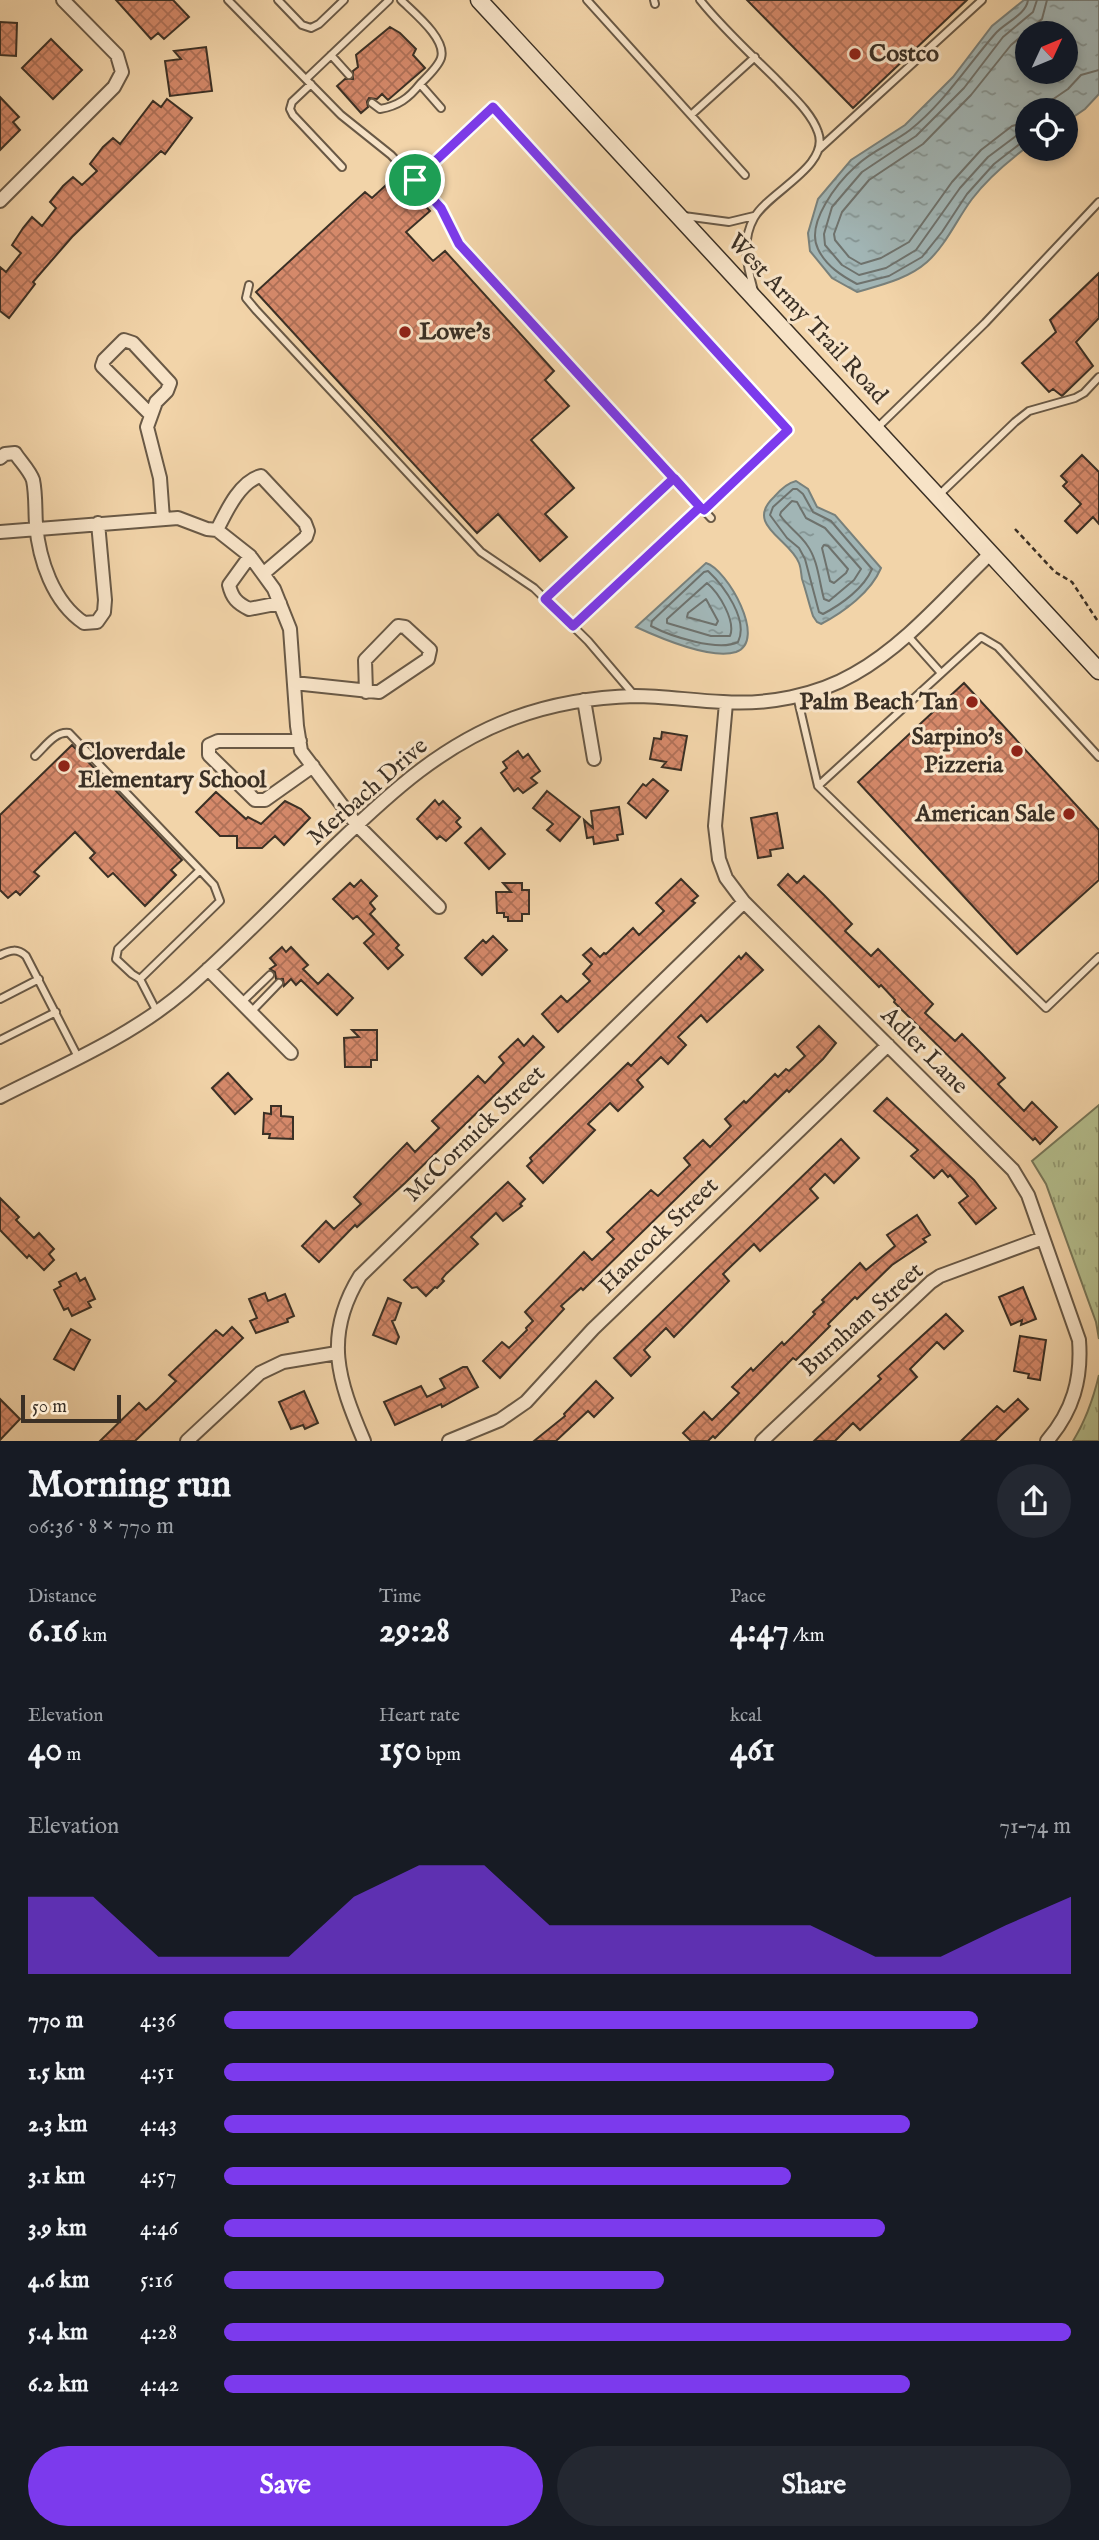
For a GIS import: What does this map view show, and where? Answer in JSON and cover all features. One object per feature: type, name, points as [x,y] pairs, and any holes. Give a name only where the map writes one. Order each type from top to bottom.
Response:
[{"type":"main road","name":"West Army Trail Road","points":[[479,0],[1099,671]]},
{"type":"street","points":[[0,201],[114,87],[122,72],[117,55],[63,0]]},
{"type":"street","points":[[151,415],[102,366],[104,360],[124,340],[133,344],[170,383],[167,391],[156,402],[147,427],[160,478],[163,520]]},
{"type":"street","points":[[0,458],[5,454],[15,453],[32,478],[36,528],[47,573],[62,601],[74,616],[84,623],[97,621],[103,612],[105,600],[98,523]]},
{"type":"street","points":[[217,530],[228,507],[253,478],[261,476],[305,523],[308,531],[306,537],[264,573]]},
{"type":"street","points":[[0,532],[178,519],[217,530],[250,556],[274,589],[290,629],[302,751],[357,825],[439,907]]},
{"type":"street","name":"Merbach Drive","points":[[0,1097],[123,1034],[157,1012],[208,969],[412,774],[451,748],[513,719],[584,700],[635,696],[726,703],[769,701],[825,687],[853,675],[893,648],[991,553]]},
{"type":"street","points":[[250,556],[229,585],[232,595],[238,603],[249,609],[280,603]]},
{"type":"street","points":[[294,683],[366,692],[379,692],[428,659],[430,650],[405,627],[398,626],[365,660],[366,692]]},
{"type":"street","points":[[584,700],[594,759]]},
{"type":"street","name":"Adler Lane","points":[[726,703],[715,827],[719,859],[726,878],[744,902],[1013,1170],[1028,1195],[1073,1319],[1081,1360],[1077,1389],[1071,1405],[1047,1441]]},
{"type":"street","points":[[300,741],[218,741],[209,745],[209,755],[255,800],[265,800],[313,766]]},
{"type":"street","name":"McCormick Street","points":[[364,1441],[347,1401],[337,1353],[343,1309],[350,1293],[371,1263],[744,902]]},
{"type":"street","points":[[208,969],[291,1053]]},
{"type":"street","name":"Hancock Street","points":[[449,1441],[500,1420],[526,1402],[593,1329],[888,1045]]},
{"type":"street","name":"Burnham Street","points":[[762,1441],[930,1282],[1043,1238]]},
{"type":"street","points":[[187,1441],[260,1373],[283,1362],[337,1353]]},
{"type":"lane","points":[[228,0],[341,115],[391,155],[415,180],[441,208],[459,244],[711,519]]},
{"type":"lane","points":[[278,0],[302,25],[311,28],[319,24],[344,0]]},
{"type":"lane","points":[[342,167],[290,109],[292,102],[331,54],[389,0]]},
{"type":"lane","points":[[372,103],[380,109],[409,98],[440,60],[442,51],[435,35],[401,0]]},
{"type":"lane","points":[[587,0],[745,175]]},
{"type":"lane","points":[[700,0],[812,120],[819,134],[819,149]]},
{"type":"lane","points":[[755,297],[746,264],[748,234],[754,216],[806,168],[819,149],[982,0]]},
{"type":"lane","points":[[331,54],[349,75]]},
{"type":"lane","points":[[691,115],[755,57]]},
{"type":"lane","points":[[420,84],[441,108]]},
{"type":"lane","points":[[415,180],[493,107],[788,430],[573,626]]},
{"type":"lane","points":[[876,429],[1099,202]]},
{"type":"lane","points":[[681,216],[729,222],[754,216]]},
{"type":"lane","points":[[249,285],[246,298],[256,310],[481,552],[534,588],[573,626],[635,696]]},
{"type":"lane","points":[[938,496],[1029,411],[1075,398],[1084,393],[1099,377]]},
{"type":"lane","points":[[545,599],[674,478]]},
{"type":"lane","points":[[907,634],[941,673]]},
{"type":"lane","points":[[818,786],[981,637],[998,647],[1099,757]]},
{"type":"lane","points":[[797,696],[818,786],[1046,1008],[1099,957]]},
{"type":"lane","points":[[35,756],[61,732],[69,733],[214,885],[220,901],[140,979]]},
{"type":"lane","points":[[157,1012],[140,979],[116,959],[118,949],[200,870]]},
{"type":"lane","points":[[0,956],[13,950],[21,951],[26,956],[78,1057]]},
{"type":"lane","points":[[245,1008],[270,975]]},
{"type":"lane","points":[[0,999],[39,979]]},
{"type":"lane","points":[[245,1008],[279,984]]},
{"type":"lane","points":[[0,1041],[56,1012]]},
{"type":"path","points":[[1015,529],[1055,572],[1072,582],[1099,623]]},
{"type":"green space","points":[[1099,1105],[1099,1339],[1096,1322],[1046,1184],[1032,1161]]},
{"type":"green space","points":[[1099,1375],[1099,1441],[1073,1441],[1089,1410]]},
{"type":"water","points":[[1024,0],[1099,0],[1099,94],[1078,114],[1078,98],[1015,98],[1015,157],[972,199],[940,248],[920,268],[894,281],[857,292],[832,278],[810,251],[808,233],[818,199],[851,160],[905,125],[953,77],[992,26]]},
{"type":"water","points":[[796,481],[808,489],[817,507],[835,515],[881,568],[871,585],[856,600],[821,624],[813,616],[799,563],[766,524],[764,516],[766,507],[776,494]]},
{"type":"water","points":[[706,563],[724,578],[741,606],[748,634],[745,645],[736,652],[725,654],[699,651],[636,627]]},
{"type":"building","points":[[116,0],[173,0],[189,17],[164,39],[158,33],[151,39]]},
{"type":"building","name":"Costco","points":[[747,0],[967,0],[853,108]]},
{"type":"building","points":[[0,22],[17,23],[16,56],[0,55]]},
{"type":"building","points":[[390,27],[416,49],[413,55],[425,68],[388,100],[382,94],[377,99],[369,98],[368,107],[361,113],[337,86],[345,79],[353,79],[353,71],[358,67],[356,55]]},
{"type":"building","points":[[51,39],[82,70],[53,99],[22,68]]},
{"type":"building","points":[[206,47],[212,91],[170,96],[165,61],[181,59],[174,51]]},
{"type":"building","points":[[0,97],[19,117],[13,122],[20,130],[0,150]]},
{"type":"building","points":[[167,99],[192,118],[165,154],[161,151],[72,237],[33,282],[35,284],[9,318],[0,311],[0,267],[6,272],[21,253],[12,245],[23,228],[32,217],[42,226],[56,208],[50,202],[63,186],[73,177],[82,185],[97,171],[90,164],[103,147],[113,138],[120,144],[153,101],[161,107]]},
{"type":"building","name":"Lowe's","points":[[397,175],[430,211],[406,232],[433,261],[445,251],[554,371],[545,380],[569,406],[531,440],[574,488],[545,514],[567,537],[540,561],[498,514],[477,533],[256,292],[365,192],[372,198]]},
{"type":"building","points":[[1099,273],[1099,318],[1076,342],[1093,366],[1062,396],[1053,389],[1049,392],[1022,363],[1056,332],[1050,320]]},
{"type":"building","points":[[1082,455],[1099,472],[1099,524],[1093,517],[1077,533],[1065,521],[1081,504],[1063,486],[1067,482],[1061,476]]},
{"type":"building","points":[[964,683],[1099,830],[1099,880],[1017,954],[858,782]]},
{"type":"building","points":[[662,732],[687,736],[681,770],[662,767],[666,762],[650,759],[654,738],[661,739]]},
{"type":"building","name":"Cloverdale Elementary School","points":[[72,745],[182,860],[171,870],[176,875],[145,906],[113,873],[108,877],[90,858],[95,853],[75,832],[34,872],[39,876],[20,895],[16,891],[8,898],[0,890],[0,815]]},
{"type":"building","points":[[518,751],[523,758],[528,754],[540,771],[531,778],[537,783],[523,793],[518,788],[514,791],[501,773],[507,768],[503,762]]},
{"type":"building","points":[[653,779],[668,791],[646,818],[628,803],[643,784],[646,786]]},
{"type":"building","points":[[547,791],[580,817],[560,841],[547,830],[553,824],[533,808]]},
{"type":"building","points":[[216,792],[246,819],[248,817],[261,824],[285,801],[301,809],[310,818],[284,845],[275,836],[262,848],[237,848],[237,836],[220,836],[196,812]]},
{"type":"building","points":[[435,800],[439,805],[443,801],[460,818],[456,822],[461,827],[446,841],[440,836],[437,839],[417,819]]},
{"type":"building","points":[[619,807],[623,834],[617,835],[618,840],[594,844],[593,837],[587,838],[584,820],[593,828],[591,811]]},
{"type":"building","points":[[777,813],[783,848],[770,850],[771,856],[758,858],[751,818]]},
{"type":"building","points":[[481,828],[505,854],[489,869],[465,843]]},
{"type":"building","points":[[788,874],[797,883],[804,876],[852,924],[845,931],[871,956],[878,949],[933,1004],[925,1013],[955,1041],[962,1034],[1005,1078],[998,1084],[1024,1111],[1032,1102],[1057,1127],[1040,1144],[778,885]]},
{"type":"building","points":[[681,879],[698,896],[692,901],[695,903],[558,1032],[542,1014],[561,996],[567,1002],[590,981],[583,974],[592,964],[583,955],[591,948],[600,957],[606,954],[633,928],[639,935],[664,911],[656,903]]},
{"type":"building","points":[[361,880],[377,896],[370,903],[375,909],[370,914],[399,945],[396,948],[403,955],[388,969],[364,943],[374,934],[357,916],[353,919],[333,899],[350,883],[354,887]]},
{"type":"building","points":[[503,883],[522,883],[522,890],[529,890],[529,914],[522,914],[522,921],[508,921],[504,913],[497,913],[496,892],[511,892]]},
{"type":"building","points":[[493,936],[507,950],[482,975],[465,958],[483,940],[486,943]]},
{"type":"building","points":[[282,947],[286,952],[291,947],[308,965],[303,969],[318,984],[328,974],[353,998],[337,1015],[301,980],[296,985],[291,979],[284,986],[283,979],[276,979],[275,972],[270,969],[276,965],[270,958]]},
{"type":"building","points":[[746,953],[763,970],[707,1022],[701,1015],[678,1037],[686,1045],[668,1064],[661,1057],[637,1080],[643,1087],[618,1111],[610,1103],[588,1124],[595,1130],[543,1183],[527,1166],[532,1161],[530,1158],[628,1063],[631,1066],[739,956],[741,959]]},
{"type":"building","points":[[819,1026],[836,1043],[823,1059],[789,1092],[787,1090],[583,1290],[581,1288],[561,1306],[564,1309],[500,1378],[483,1361],[502,1342],[509,1348],[527,1330],[533,1321],[525,1312],[584,1252],[592,1260],[614,1239],[607,1232],[651,1190],[658,1196],[690,1165],[684,1158],[703,1140],[710,1147],[731,1126],[725,1119],[744,1101],[746,1103],[775,1074],[778,1077],[786,1069],[789,1071],[805,1056],[797,1047]]},
{"type":"building","points":[[352,1030],[377,1030],[377,1060],[371,1060],[371,1067],[345,1067],[344,1038],[359,1037]]},
{"type":"building","points":[[533,1036],[544,1047],[405,1183],[357,1227],[355,1225],[319,1262],[302,1246],[326,1221],[334,1229],[361,1204],[354,1197],[407,1143],[415,1152],[439,1128],[432,1121],[478,1076],[485,1083],[504,1063],[499,1057],[518,1039],[524,1046]]},
{"type":"building","points":[[228,1073],[252,1099],[235,1114],[212,1088]]},
{"type":"building","points":[[887,1098],[974,1180],[996,1208],[976,1224],[959,1203],[968,1196],[950,1175],[948,1177],[942,1170],[934,1178],[911,1156],[918,1150],[874,1111]]},
{"type":"building","points":[[271,1106],[281,1106],[281,1116],[293,1117],[293,1139],[269,1138],[270,1134],[263,1134],[264,1113],[271,1114]]},
{"type":"building","points":[[841,1139],[859,1158],[834,1183],[825,1174],[810,1189],[818,1198],[760,1251],[754,1244],[723,1274],[729,1281],[674,1337],[666,1328],[644,1350],[650,1357],[631,1376],[614,1358]]},
{"type":"building","points":[[508,1182],[525,1199],[520,1204],[522,1206],[503,1221],[496,1213],[471,1237],[478,1244],[446,1274],[442,1279],[444,1281],[437,1288],[426,1296],[417,1287],[412,1288],[404,1280]]},
{"type":"building","points":[[0,1198],[19,1217],[16,1220],[34,1238],[39,1233],[54,1249],[49,1254],[54,1260],[44,1270],[29,1255],[27,1258],[0,1230]]},
{"type":"building","points":[[917,1215],[930,1235],[923,1239],[926,1242],[892,1265],[857,1299],[855,1297],[828,1324],[830,1326],[796,1360],[793,1358],[715,1438],[713,1436],[708,1441],[691,1441],[683,1433],[704,1412],[712,1420],[739,1393],[732,1387],[751,1368],[753,1371],[782,1342],[784,1345],[815,1314],[813,1312],[824,1302],[822,1300],[860,1263],[866,1270],[895,1246],[887,1235]]},
{"type":"building","points":[[76,1273],[80,1281],[85,1278],[95,1299],[88,1302],[91,1307],[72,1316],[68,1308],[64,1310],[54,1290],[61,1286],[59,1282]]},
{"type":"building","points":[[1023,1287],[1036,1319],[1021,1325],[1022,1320],[1011,1325],[999,1297]]},
{"type":"building","points":[[265,1293],[268,1301],[285,1294],[294,1316],[287,1319],[288,1322],[256,1333],[250,1321],[257,1318],[249,1299]]},
{"type":"building","points":[[388,1298],[401,1303],[395,1320],[392,1321],[399,1337],[396,1344],[373,1335]]},
{"type":"building","points":[[946,1314],[963,1331],[944,1349],[937,1342],[910,1369],[917,1377],[860,1430],[853,1423],[835,1441],[814,1441],[881,1379],[878,1376]]},
{"type":"building","points":[[232,1327],[243,1338],[135,1441],[100,1441],[139,1403],[146,1410],[156,1401],[176,1381],[169,1375],[216,1330],[223,1336]]},
{"type":"building","points":[[71,1329],[90,1340],[74,1370],[54,1359]]},
{"type":"building","points":[[1020,1336],[1046,1340],[1040,1380],[1014,1371]]},
{"type":"building","points":[[467,1367],[478,1387],[442,1407],[441,1404],[395,1425],[384,1402],[421,1386],[427,1397],[445,1388],[440,1379]]},
{"type":"building","points":[[596,1381],[613,1398],[594,1417],[588,1411],[556,1441],[534,1441],[565,1416]]},
{"type":"building","points":[[304,1391],[318,1423],[305,1429],[303,1425],[291,1429],[279,1402]]},
{"type":"building","points":[[0,1399],[20,1419],[0,1440]]},
{"type":"building","points":[[1018,1399],[1028,1409],[995,1441],[961,1441],[997,1406],[1004,1412]]},
{"type":"place","name":"Costco","points":[[855,54]]},
{"type":"place","name":"Lowe's","points":[[405,332]]},
{"type":"place","name":"Palm Beach Tan","points":[[972,702]]},
{"type":"place","name":"Sarpino's Pizzeria","points":[[1017,751]]},
{"type":"place","name":"Cloverdale Elementary School","points":[[64,766]]},
{"type":"place","name":"American Sale","points":[[1069,814]]},
{"type":"route","points":[[415,180],[441,208],[459,244],[627,428],[674,478],[700,507],[573,626],[545,599],[674,478],[704,510],[788,430],[493,107],[415,180]]}]
